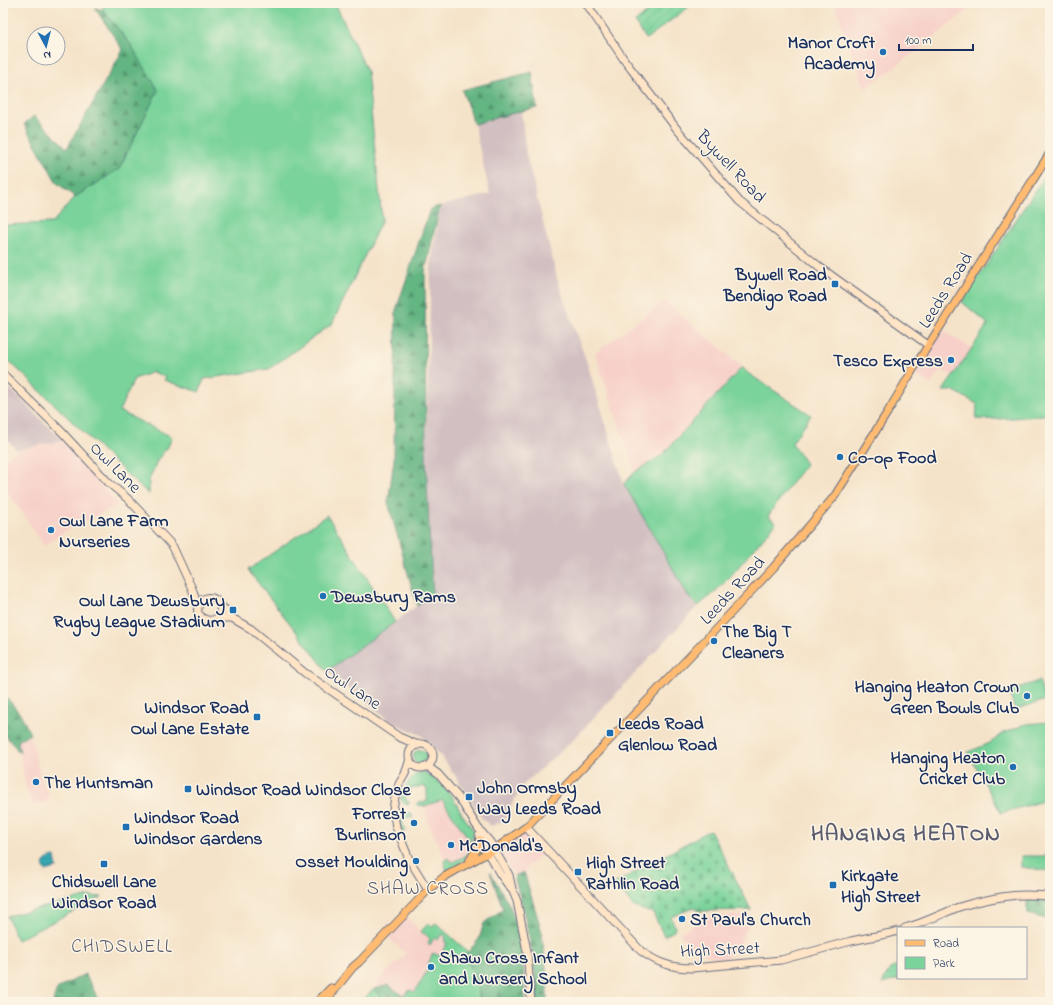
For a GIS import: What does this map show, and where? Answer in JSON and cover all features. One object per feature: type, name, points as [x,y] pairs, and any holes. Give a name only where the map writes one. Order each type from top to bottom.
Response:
[{"type":"main road","name":"Bywell Road","points":[[586,3],[625,61],[676,128],[739,201],[821,268],[928,345]]},
{"type":"main road","name":"Leeds Road","points":[[317,1002],[349,972],[428,890],[446,876],[492,851],[526,827],[768,574],[834,496],[1050,153]]},
{"type":"main road","name":"Owl Lane","points":[[3,374],[170,542],[193,591],[199,614],[204,620],[232,618],[250,628],[305,673],[399,737]]},
{"type":"main road","name":"Owl Lane","points":[[193,591],[203,599],[212,598],[218,602],[232,618]]},
{"type":"main road","points":[[198,608],[203,599]]},
{"type":"main road","points":[[217,618],[221,609],[220,606]]},
{"type":"main road","points":[[399,737],[418,745],[426,745],[429,747],[433,756],[430,763],[424,768],[415,766],[410,759]]},
{"type":"main road","points":[[399,737],[411,750]]},
{"type":"main road","points":[[418,745],[413,747],[411,750],[410,759],[405,774],[395,797],[393,810],[396,827],[408,859],[428,890]]},
{"type":"main road","points":[[430,763],[459,798],[478,828],[490,842],[492,851]]},
{"type":"main road","points":[[405,774],[418,767]]},
{"type":"main road","name":"High Street","points":[[526,827],[641,951],[651,958],[679,968],[781,960],[851,941],[897,931]]},
{"type":"main road","points":[[468,864],[477,849],[480,840],[478,828]]},
{"type":"main road","points":[[480,840],[492,851],[509,875],[512,889],[517,901],[527,952],[531,1002]]},
{"type":"main road","points":[[418,900],[421,891],[420,879]]},
{"type":"main road","points":[[908,927],[961,907],[980,902],[1014,895],[1050,896]]},
{"type":"main road","name":"Leeds Road","points":[[325,1002],[349,972]]},
{"type":"shaded area","name":"Manor Croft Academy","points":[[834,3],[977,3],[865,89]]},
{"type":"shaded area","points":[[521,111],[526,154],[559,286],[587,363],[624,484],[689,597],[698,606],[574,739],[523,785],[507,812],[505,821],[491,826],[482,818],[442,757],[421,735],[393,723],[327,671],[433,594],[426,455],[431,266],[440,206],[490,194],[474,124]]},
{"type":"shaded area","points":[[665,301],[742,367],[662,455],[635,472],[595,353]]},
{"type":"shaded area","points":[[943,330],[971,348],[953,376],[940,370],[931,384],[915,375]]},
{"type":"shaded area","points":[[3,382],[62,440],[17,450],[3,435]]},
{"type":"shaded area","points":[[62,440],[118,505],[66,531],[44,546],[3,485],[3,460],[17,450]]},
{"type":"shaded area","points":[[30,734],[40,777],[50,794],[46,801],[33,806],[26,788],[18,741]]},
{"type":"shaded area","points":[[442,800],[469,840],[471,847],[467,855],[452,862],[449,861],[448,858],[445,860],[428,822],[425,806]]},
{"type":"shaded area","points":[[527,831],[545,851],[530,864],[524,872],[514,876],[499,852]]},
{"type":"shaded area","points":[[750,915],[741,941],[726,958],[719,959],[707,955],[689,945],[679,933],[695,924],[701,916]]},
{"type":"shaded area","name":"Shaw Cross Infant and Nursery School","points":[[407,918],[420,931],[429,923],[432,926],[436,923],[468,952],[466,955],[480,1002],[410,1002],[389,985],[374,989],[380,979],[406,954],[388,937]]},
{"type":"green space","points":[[103,3],[346,3],[336,5],[367,71],[382,220],[332,324],[269,369],[204,379],[199,392],[164,380],[165,377],[153,372],[134,379],[119,411],[172,437],[168,447],[158,459],[149,480],[149,494],[3,355],[3,225],[52,223],[75,197],[119,169],[158,90],[131,45],[103,10]]},
{"type":"green space","points":[[659,3],[694,3],[646,39],[635,22]]},
{"type":"green space","points":[[95,8],[103,10],[131,45],[158,90],[119,169],[75,197],[57,183],[24,124],[34,116],[67,148],[123,50]]},
{"type":"green space","points":[[532,72],[537,108],[474,124],[462,90]]},
{"type":"green space","points":[[1050,168],[1050,414],[1004,419],[976,419],[977,404],[954,391],[943,391],[988,324],[962,302]]},
{"type":"green space","points":[[440,206],[425,272],[426,455],[433,594],[417,606],[388,502],[394,460],[396,310],[430,209]]},
{"type":"green space","points":[[742,367],[749,374],[811,415],[792,443],[806,464],[768,516],[776,523],[729,578],[698,606],[689,597],[624,484],[635,472],[662,455]]},
{"type":"green space","name":"Dewsbury Rams","points":[[327,515],[395,622],[327,671],[248,570]]},
{"type":"green space","name":"Hanging Heaton Crown Green Bowls Club","points":[[1039,681],[1045,700],[1015,710],[1009,691]]},
{"type":"green space","points":[[3,693],[21,715],[30,734],[18,741],[20,753],[3,732]]},
{"type":"green space","name":"Hanging Heaton Cricket Club","points":[[1050,722],[1050,799],[1001,813],[968,752],[990,743],[1004,733],[1026,724]]},
{"type":"green space","points":[[420,750],[425,752],[427,757],[425,762],[420,764],[415,762],[413,757],[415,752]]},
{"type":"green space","points":[[424,772],[440,783],[452,796],[474,831],[475,837],[468,838],[442,800],[425,806],[417,805],[417,803],[427,802],[427,789],[425,786],[410,788],[410,793],[407,792],[405,799],[409,802],[408,805],[402,801],[402,794],[408,783],[415,775]]},
{"type":"green space","points":[[401,812],[412,814],[412,819],[411,816],[402,820],[405,831],[402,833],[397,816]]},
{"type":"green space","points":[[710,830],[751,910],[698,911],[695,907],[671,917],[675,927],[674,931],[664,936],[653,913],[634,907],[614,884]]},
{"type":"green space","points":[[469,840],[476,840],[476,845],[472,853],[462,862],[447,871],[444,862],[445,860],[448,858],[452,862],[464,857],[470,849]]},
{"type":"green space","points":[[1021,856],[1050,856],[1050,871],[1021,867]]},
{"type":"green space","points":[[490,872],[510,906],[520,938],[525,1002],[480,1002],[477,984],[466,955],[479,939],[484,923],[503,909]]},
{"type":"green space","points":[[524,872],[541,929],[547,976],[547,1002],[536,1002],[536,986],[530,938],[514,876]]},
{"type":"green space","points":[[90,896],[102,897],[17,940],[7,916]]},
{"type":"green space","points":[[1027,899],[1050,901],[1050,920],[1027,914]]},
{"type":"green space","points":[[429,923],[432,926],[436,923],[468,952],[466,955],[477,984],[480,1002],[410,1002],[403,996],[410,990],[415,992],[428,969],[428,964],[433,953],[440,956],[447,943],[444,941],[446,937],[442,934],[438,940],[434,938],[430,945],[428,943],[430,939],[421,931]]},
{"type":"green space","points":[[897,966],[897,979],[900,979],[882,984],[890,969]]},
{"type":"green space","points":[[85,974],[100,1002],[53,1002],[57,989]]},
{"type":"green space","points":[[389,985],[410,1002],[385,1002],[374,989]]},
{"type":"green space","points":[[374,989],[385,1002],[360,1002]]},
{"type":"water","points":[[55,857],[57,868],[46,871],[43,865],[45,861],[49,858]]},
{"type":"place","name":"Manor Croft Academy","points":[[883,52]]},
{"type":"place","name":"Bywell Road Bendigo Road","points":[[835,284]]},
{"type":"place","name":"Tesco Express","points":[[951,360]]},
{"type":"place","name":"Co-op Food","points":[[840,457]]},
{"type":"place","name":"Owl Lane Farm Nurseries","points":[[51,530]]},
{"type":"place","name":"Dewsbury Rams","points":[[323,596]]},
{"type":"place","name":"Owl Lane Dewsbury Rugby League Stadium","points":[[233,610]]},
{"type":"place","name":"The Big T Cleaners","points":[[714,641]]},
{"type":"place","name":"Hanging Heaton Crown Green Bowls Club","points":[[1027,696]]},
{"type":"place","name":"Windsor Road Owl Lane Estate","points":[[257,717]]},
{"type":"place","name":"Leeds Road Glenlow Road","points":[[610,733]]},
{"type":"place","name":"Hanging Heaton Cricket Club","points":[[1013,767]]},
{"type":"place","name":"The Huntsman","points":[[36,782]]},
{"type":"place","name":"Windsor Road Windsor Close","points":[[188,789]]},
{"type":"place","name":"John Ormsby Way Leeds Road","points":[[469,797]]},
{"type":"place","name":"Forrest Burlinson","points":[[414,823]]},
{"type":"place","name":"Windsor Road Windsor Gardens","points":[[126,827]]},
{"type":"place","name":"McDonald's","points":[[451,845]]},
{"type":"place","name":"Osset Moulding","points":[[416,861]]},
{"type":"place","name":"Chidswell Lane Windsor Road","points":[[104,864]]},
{"type":"place","name":"High Street Rathlin Road","points":[[578,872]]},
{"type":"place","name":"Kirkgate High Street","points":[[833,885]]},
{"type":"place","name":"St Paul's Church","points":[[682,919]]},
{"type":"place","name":"Shaw Cross Infant and Nursery School","points":[[431,967]]},
{"type":"district","name":"HANGING HEATON","points":[[906,832]]},
{"type":"district","name":"SHAW CROSS","points":[[428,887]]},
{"type":"district","name":"CHIDSWELL","points":[[122,945]]}]
